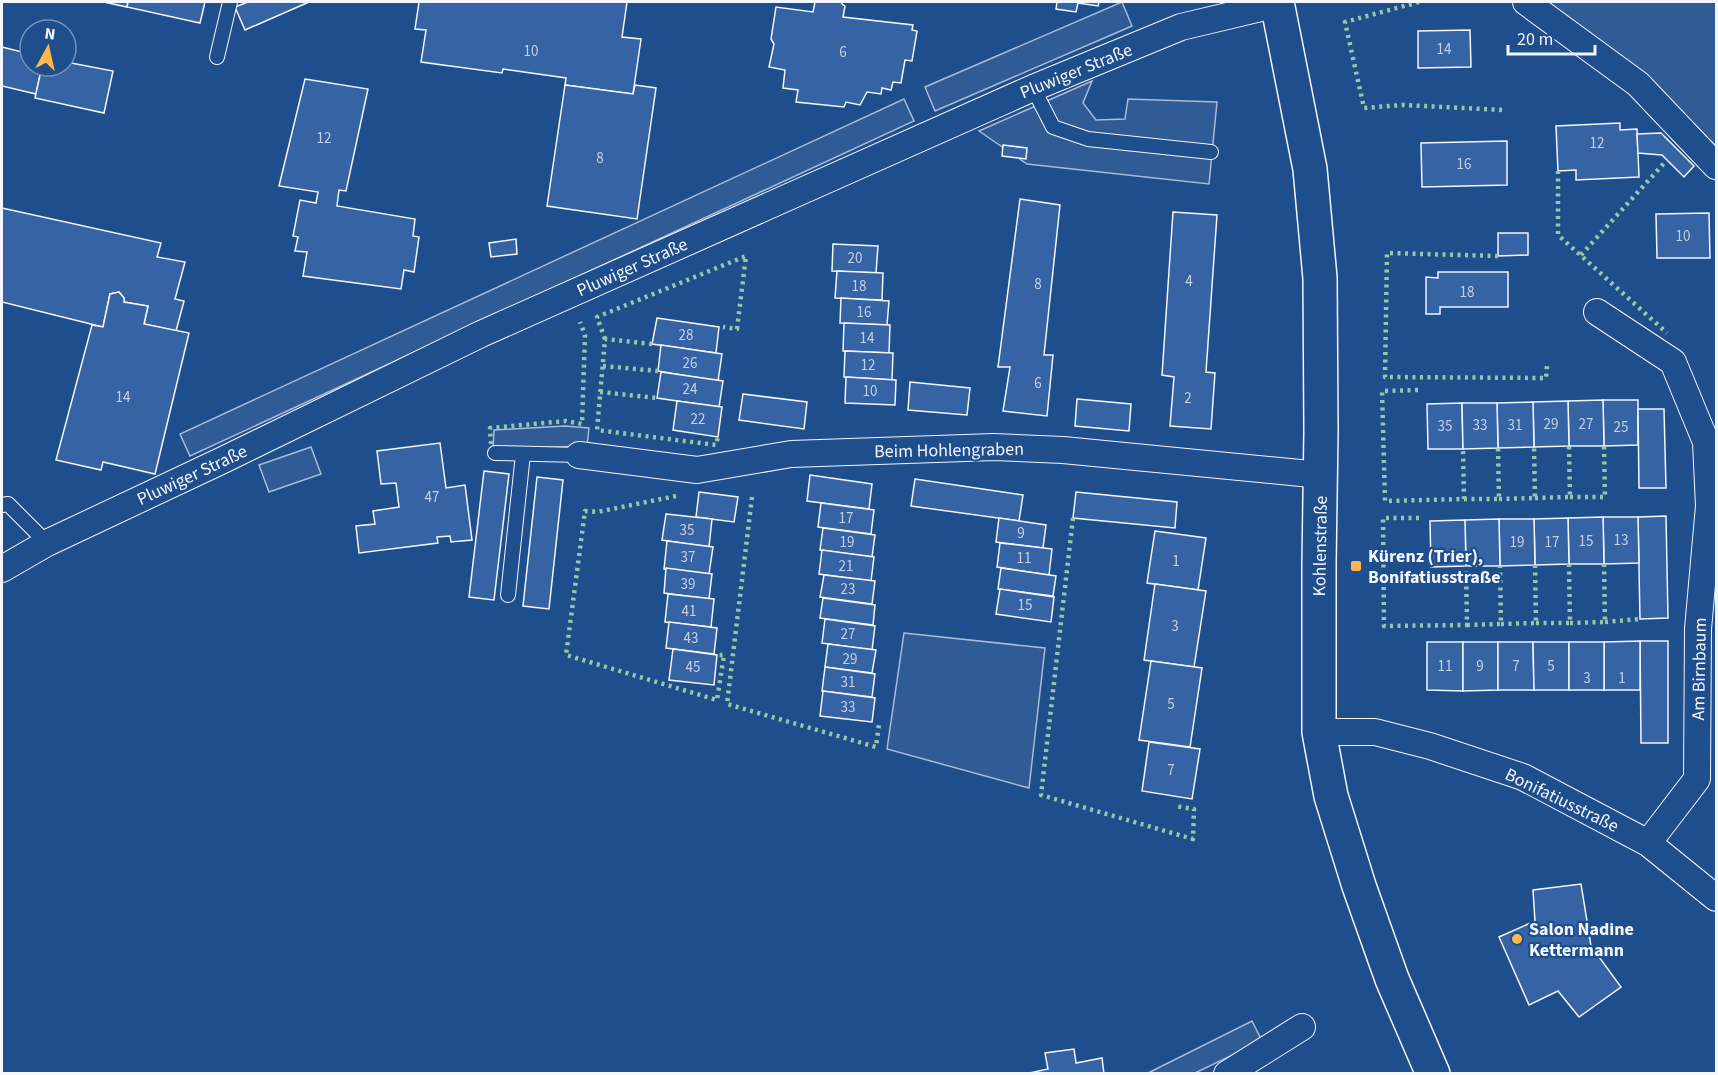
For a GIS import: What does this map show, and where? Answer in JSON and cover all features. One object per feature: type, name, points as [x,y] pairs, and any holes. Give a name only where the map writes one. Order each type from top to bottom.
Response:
[{"type":"main road","name":"Kohlenstraße","points":[[1277,3],[1310,169],[1320,278],[1321,475],[1317,702],[1319,732],[1331,796],[1359,886],[1392,979],[1433,1074]]},
{"type":"street","points":[[1526,2],[1638,84],[1716,166]]},
{"type":"street","name":"Pluwiger Straße","points":[[2,569],[47,543],[501,325],[1033,88],[1181,27],[1277,3]]},
{"type":"street","name":"Am Birnbaum","points":[[1597,312],[1674,363],[1706,442],[1708,507],[1698,629],[1697,779],[1648,843]]},
{"type":"street","name":"Beim Hohlengraben","points":[[579,455],[697,470],[791,454],[994,447],[1063,450],[1321,475]]},
{"type":"street","name":"Bonifatiusstraße","points":[[1319,732],[1375,732],[1430,746],[1523,777],[1648,843],[1716,898]]},
{"type":"street","points":[[1227,1074],[1302,1027]]},
{"type":"lane","points":[[217,57],[230,2]]},
{"type":"lane","points":[[1033,88],[1053,126],[1062,130],[1088,139],[1211,152]]},
{"type":"lane","points":[[495,453],[579,455]]},
{"type":"lane","points":[[508,596],[523,453]]},
{"type":"lane","points":[[2,505],[8,504],[47,543]]},
{"type":"shaded area","points":[[1122,2],[1132,26],[935,111],[925,87]]},
{"type":"shaded area","points":[[1545,2],[1716,2],[1716,146],[1665,96]]},
{"type":"shaded area","points":[[1092,81],[1083,103],[1096,120],[1125,119],[1128,99],[1217,102],[1209,184],[1027,164],[979,131]]},
{"type":"shaded area","points":[[904,99],[914,121],[190,456],[180,434]]},
{"type":"shaded area","points":[[565,426],[589,428],[587,446],[493,449],[494,430]]},
{"type":"shaded area","points":[[311,447],[321,474],[269,492],[259,465]]},
{"type":"shaded area","points":[[904,633],[1045,648],[1029,788],[887,749]]},
{"type":"shaded area","points":[[1252,1021],[1262,1041],[1195,1073],[1146,1074]]},
{"type":"building","points":[[104,2],[128,2],[127,7]]},
{"type":"building","points":[[128,2],[205,2],[200,23],[127,7]]},
{"type":"building","points":[[248,2],[309,2],[245,30],[235,7]]},
{"type":"building","points":[[419,2],[627,2],[622,37],[641,39],[633,94],[565,85],[566,78],[503,69],[502,73],[421,62],[426,30],[415,29]]},
{"type":"building","points":[[815,2],[842,2],[845,6],[843,17],[913,25],[912,30],[917,31],[912,61],[905,60],[901,83],[893,82],[891,90],[882,88],[881,94],[867,92],[860,105],[846,102],[844,107],[796,102],[798,90],[783,88],[785,70],[769,67],[774,44],[771,39],[776,7],[813,12]]},
{"type":"building","points":[[1057,2],[1099,2],[1098,6],[1078,3],[1076,12],[1056,9]]},
{"type":"building","points":[[1470,30],[1471,67],[1418,68],[1418,31]]},
{"type":"building","points":[[2,47],[18,51],[18,78],[39,78],[36,94],[2,86]]},
{"type":"building","points":[[78,64],[113,71],[104,113],[35,98],[39,78],[78,78]]},
{"type":"building","points":[[305,79],[368,89],[346,191],[339,190],[337,206],[415,219],[413,236],[419,237],[414,272],[404,270],[401,289],[303,276],[307,252],[295,251],[298,237],[293,236],[300,200],[316,203],[318,192],[279,186]]},
{"type":"building","points":[[565,85],[633,94],[635,85],[656,88],[637,219],[547,206]]},
{"type":"building","points":[[1620,123],[1620,130],[1637,129],[1639,177],[1576,180],[1576,170],[1558,171],[1556,126]]},
{"type":"building","points":[[1661,133],[1694,166],[1684,177],[1662,155],[1638,153],[1637,134]]},
{"type":"building","points":[[1507,141],[1507,185],[1422,187],[1421,143]]},
{"type":"building","points":[[1003,145],[1027,148],[1026,159],[1002,156]]},
{"type":"building","points":[[1020,199],[1060,205],[1044,355],[1053,355],[1047,416],[1003,411],[1010,367],[998,367]]},
{"type":"building","points":[[2,208],[161,243],[157,257],[185,262],[175,299],[184,301],[176,331],[144,324],[148,306],[124,302],[119,292],[110,294],[103,327],[2,302]]},
{"type":"building","points":[[1173,212],[1217,215],[1206,372],[1215,373],[1211,429],[1170,426],[1174,377],[1162,375]]},
{"type":"building","points":[[1709,213],[1710,258],[1657,258],[1656,214]]},
{"type":"building","points":[[1498,233],[1528,233],[1528,255],[1498,256]]},
{"type":"building","points":[[516,239],[517,254],[491,257],[489,243]]},
{"type":"building","points":[[833,244],[878,246],[876,273],[832,271]]},
{"type":"building","points":[[837,271],[883,273],[882,300],[835,298]]},
{"type":"building","points":[[1438,272],[1508,272],[1508,307],[1440,307],[1440,314],[1426,314],[1426,277],[1438,278]]},
{"type":"building","points":[[119,292],[124,302],[148,306],[144,324],[189,333],[155,474],[103,462],[101,470],[56,460],[92,325],[103,327],[110,294]]},
{"type":"building","points":[[841,298],[889,301],[887,325],[840,323]]},
{"type":"building","points":[[657,318],[719,327],[716,353],[652,344]]},
{"type":"building","points":[[844,323],[890,325],[889,353],[843,351]]},
{"type":"building","points":[[661,345],[722,354],[718,381],[658,371]]},
{"type":"building","points":[[845,351],[893,353],[892,380],[844,377]]},
{"type":"building","points":[[661,372],[723,381],[719,407],[657,398]]},
{"type":"building","points":[[846,377],[896,380],[895,405],[845,403]]},
{"type":"building","points":[[910,382],[970,388],[967,415],[908,410]]},
{"type":"building","points":[[743,394],[807,402],[804,429],[739,420]]},
{"type":"building","points":[[1077,399],[1131,404],[1129,431],[1075,426]]},
{"type":"building","points":[[1603,400],[1638,400],[1638,445],[1604,446]]},
{"type":"building","points":[[1603,400],[1604,446],[1569,446],[1568,401]]},
{"type":"building","points":[[677,401],[722,407],[718,437],[673,430]]},
{"type":"building","points":[[1568,401],[1569,446],[1534,447],[1533,402]]},
{"type":"building","points":[[1533,402],[1534,447],[1498,448],[1497,403]]},
{"type":"building","points":[[1462,403],[1463,449],[1428,449],[1427,404]]},
{"type":"building","points":[[1462,403],[1497,403],[1498,448],[1463,449]]},
{"type":"building","points":[[1638,409],[1664,409],[1666,488],[1639,488]]},
{"type":"building","points":[[440,443],[446,488],[465,485],[472,540],[451,542],[450,536],[437,537],[438,543],[359,553],[356,526],[375,524],[373,511],[399,507],[396,483],[381,484],[377,451]]},
{"type":"building","points":[[484,471],[509,474],[494,600],[469,597]]},
{"type":"building","points":[[810,475],[872,484],[869,509],[807,501]]},
{"type":"building","points":[[537,477],[563,480],[549,609],[523,606]]},
{"type":"building","points":[[915,479],[1023,495],[1019,521],[911,506]]},
{"type":"building","points":[[699,492],[738,497],[734,522],[696,517]]},
{"type":"building","points":[[1076,492],[1177,502],[1175,528],[1073,518]]},
{"type":"building","points":[[821,503],[874,510],[871,534],[818,527]]},
{"type":"building","points":[[666,514],[712,519],[709,547],[662,540]]},
{"type":"building","points":[[1666,516],[1668,618],[1640,619],[1638,517]]},
{"type":"building","points":[[1603,517],[1638,517],[1639,563],[1604,564]]},
{"type":"building","points":[[1603,517],[1604,564],[1569,564],[1568,518]]},
{"type":"building","points":[[999,518],[1046,525],[1043,548],[996,542]]},
{"type":"building","points":[[1568,518],[1569,564],[1535,565],[1534,519]]},
{"type":"building","points":[[1499,519],[1534,519],[1535,565],[1500,566]]},
{"type":"building","points":[[1499,519],[1500,566],[1466,566],[1465,520]]},
{"type":"building","points":[[1465,520],[1466,566],[1431,567],[1430,521]]},
{"type":"building","points":[[823,528],[875,535],[872,557],[820,550]]},
{"type":"building","points":[[1155,531],[1206,538],[1198,590],[1147,583]]},
{"type":"building","points":[[667,541],[713,547],[709,574],[664,569]]},
{"type":"building","points":[[1000,543],[1052,549],[1049,575],[997,567]]},
{"type":"building","points":[[822,550],[874,557],[871,581],[819,574]]},
{"type":"building","points":[[666,568],[712,574],[709,599],[664,593]]},
{"type":"building","points":[[1001,568],[1056,576],[1053,596],[998,589]]},
{"type":"building","points":[[824,575],[875,581],[872,604],[820,597]]},
{"type":"building","points":[[1155,584],[1206,591],[1194,667],[1144,660]]},
{"type":"building","points":[[1000,589],[1054,597],[1051,622],[996,614]]},
{"type":"building","points":[[668,594],[714,599],[711,627],[665,622]]},
{"type":"building","points":[[823,598],[875,605],[873,625],[820,618]]},
{"type":"building","points":[[825,619],[875,626],[872,650],[822,643]]},
{"type":"building","points":[[669,622],[717,628],[714,654],[666,648]]},
{"type":"building","points":[[1640,641],[1668,641],[1668,743],[1641,743]]},
{"type":"building","points":[[1640,641],[1640,690],[1604,690],[1604,642]]},
{"type":"building","points":[[1427,642],[1463,642],[1463,691],[1427,690]]},
{"type":"building","points":[[1463,642],[1498,642],[1498,690],[1463,691]]},
{"type":"building","points":[[1498,642],[1533,642],[1534,690],[1498,690]]},
{"type":"building","points":[[1533,642],[1569,642],[1569,690],[1534,690]]},
{"type":"building","points":[[1569,642],[1604,642],[1604,690],[1569,690]]},
{"type":"building","points":[[828,644],[876,650],[872,673],[825,667]]},
{"type":"building","points":[[673,649],[717,655],[714,685],[669,680]]},
{"type":"building","points":[[1151,661],[1202,668],[1190,747],[1139,740]]},
{"type":"building","points":[[825,667],[875,674],[872,697],[822,691]]},
{"type":"building","points":[[823,691],[875,698],[872,722],[820,716]]},
{"type":"building","points":[[1149,742],[1200,749],[1192,799],[1142,791]]},
{"type":"building","points":[[1581,884],[1591,946],[1621,987],[1579,1017],[1558,991],[1529,1005],[1499,937],[1535,921],[1533,890]]},
{"type":"building","points":[[1074,1049],[1076,1063],[1102,1058],[1104,1074],[1025,1074],[1048,1069],[1045,1053]]},
{"type":"hedge","points":[[1419,2],[1345,22],[1364,108],[1403,105],[1504,110]]},
{"type":"hedge","points":[[1581,255],[1667,160]]},
{"type":"hedge","points":[[1558,171],[1558,235],[1667,333]]},
{"type":"hedge","points":[[1498,256],[1387,253],[1385,377],[1546,378],[1547,365]]},
{"type":"hedge","points":[[605,339],[597,317],[746,256],[737,329],[723,327]]},
{"type":"hedge","points":[[491,444],[490,428],[566,421],[582,424],[585,335],[580,322]]},
{"type":"hedge","points":[[652,344],[605,339],[597,430],[716,445],[718,437]]},
{"type":"hedge","points":[[603,366],[658,371]]},
{"type":"hedge","points":[[1418,390],[1382,391],[1385,501],[1464,499],[1463,449]]},
{"type":"hedge","points":[[600,392],[657,398]]},
{"type":"hedge","points":[[1535,498],[1570,497],[1569,446]]},
{"type":"hedge","points":[[1570,497],[1605,497],[1604,446]]},
{"type":"hedge","points":[[1499,499],[1535,498],[1534,447]]},
{"type":"hedge","points":[[1464,499],[1499,499],[1498,448]]},
{"type":"hedge","points":[[676,496],[597,512],[585,511],[566,655],[717,700],[724,655],[717,655]]},
{"type":"hedge","points":[[752,497],[727,704],[876,747],[879,724]]},
{"type":"hedge","points":[[1073,518],[1041,795],[1193,839],[1194,809],[1174,806]]},
{"type":"hedge","points":[[1419,518],[1383,518],[1384,626],[1467,625],[1466,566]]},
{"type":"hedge","points":[[1536,623],[1570,623],[1569,564]]},
{"type":"hedge","points":[[1570,623],[1605,622],[1604,564]]},
{"type":"hedge","points":[[1501,624],[1536,623],[1535,565]]},
{"type":"hedge","points":[[1467,625],[1501,624],[1500,566]]},
{"type":"hedge","points":[[1605,622],[1640,619]]},
{"type":"place","name":"Kürenz (Trier), Bonifatiusstraße","points":[[1356,566]]},
{"type":"place","name":"Salon Nadine Kettermann","points":[[1517,939]]}]
